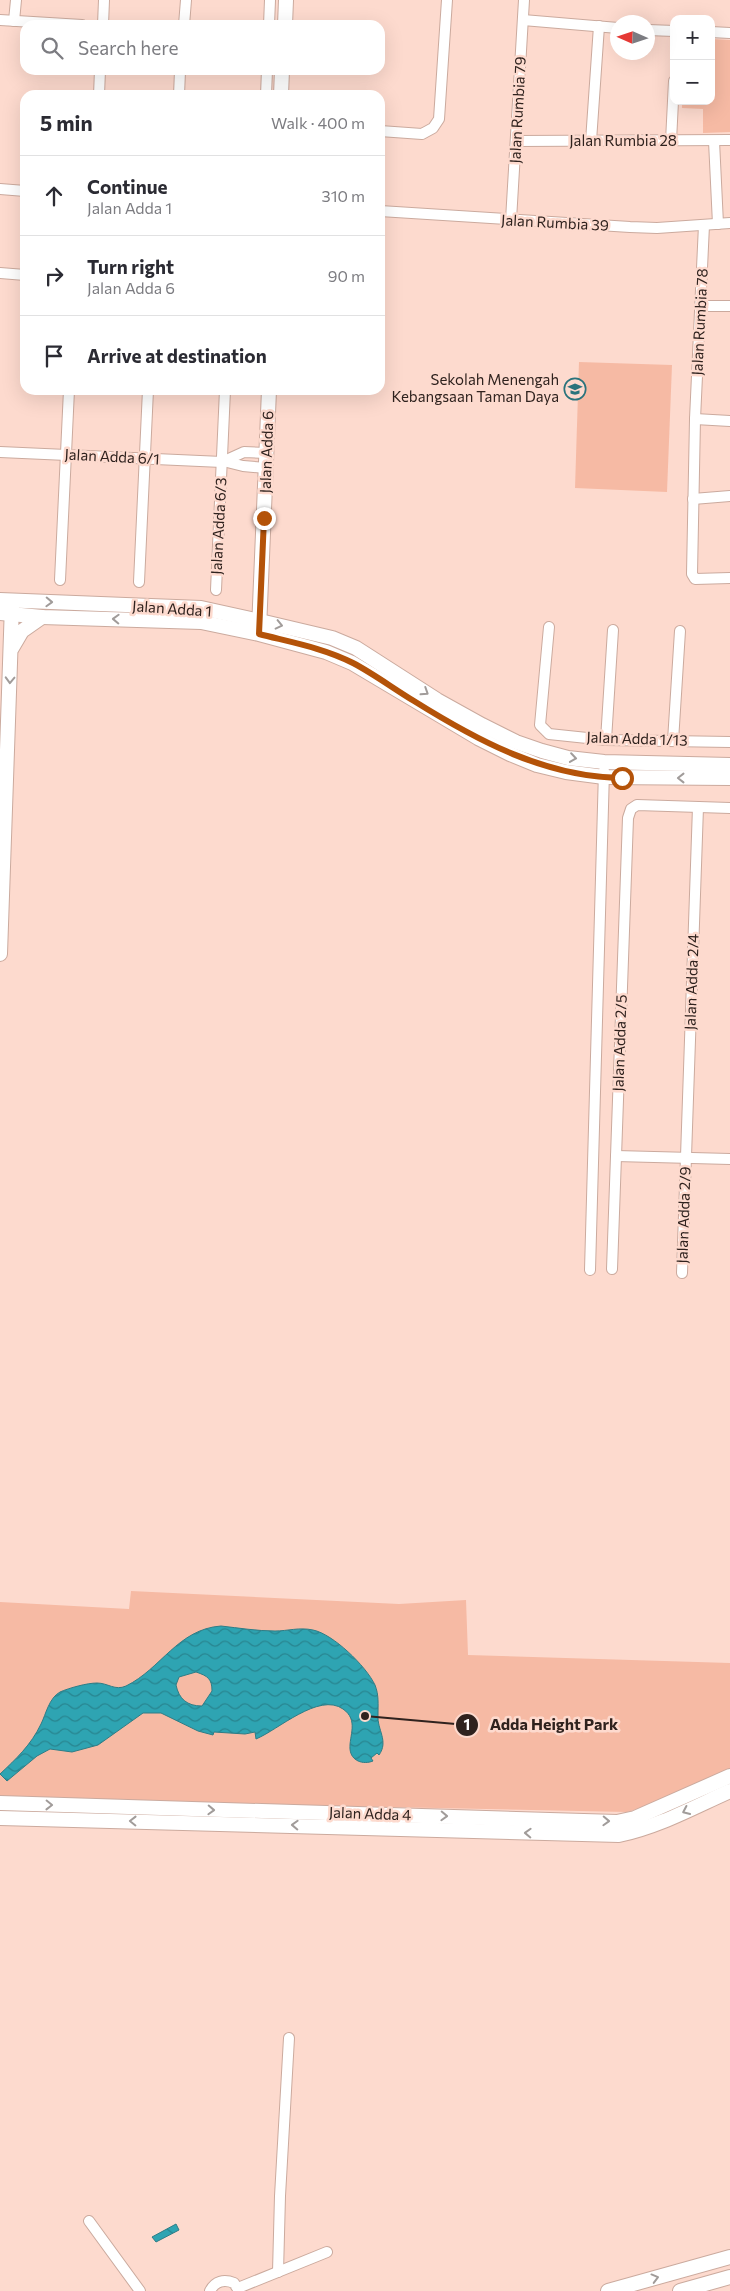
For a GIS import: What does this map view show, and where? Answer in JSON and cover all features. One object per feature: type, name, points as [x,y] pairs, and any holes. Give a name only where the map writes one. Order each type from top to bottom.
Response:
[{"type":"street","points":[[14,21],[16,0]]},
{"type":"street","points":[[103,20],[104,0]]},
{"type":"street","points":[[184,20],[186,0]]},
{"type":"street","points":[[269,20],[270,0]]},
{"type":"street","points":[[285,20],[286,0]]},
{"type":"street","points":[[385,131],[422,134],[428,132],[436,124],[443,77],[447,0]]},
{"type":"street","name":"Jalan Rumbia 79","points":[[511,220],[524,0]]},
{"type":"street","points":[[0,20],[20,21]]},
{"type":"street","points":[[523,20],[610,27]]},
{"type":"street","points":[[591,141],[599,26]]},
{"type":"street","points":[[655,30],[670,31]]},
{"type":"street","points":[[715,32],[730,33]]},
{"type":"street","points":[[99,90],[100,75]]},
{"type":"street","points":[[179,90],[180,75]]},
{"type":"street","points":[[266,90],[267,75]]},
{"type":"street","points":[[281,90],[282,75]]},
{"type":"street","points":[[671,141],[673,105]]},
{"type":"street","points":[[714,140],[718,224]]},
{"type":"street","name":"Jalan Rumbia 28","points":[[516,141],[730,140]]},
{"type":"street","points":[[0,189],[20,191]]},
{"type":"street","name":"Jalan Rumbia 39","points":[[385,211],[657,228],[730,223]]},
{"type":"street","name":"Jalan Rumbia 78","points":[[704,225],[695,419],[692,574],[695,579],[730,578]]},
{"type":"street","points":[[0,273],[20,275]]},
{"type":"street","points":[[701,306],[730,306]]},
{"type":"street","points":[[60,580],[69,395]]},
{"type":"street","points":[[139,582],[148,395]]},
{"type":"street","name":"Jalan Adda 6/3","points":[[216,590],[225,395]]},
{"type":"street","name":"Jalan Adda 6","points":[[259,627],[269,395]]},
{"type":"street","points":[[695,419],[730,421]]},
{"type":"street","name":"Jalan Adda 6/1","points":[[0,452],[223,462]]},
{"type":"street","points":[[223,462],[244,452],[266,453]]},
{"type":"street","points":[[223,462],[266,468]]},
{"type":"street","points":[[693,499],[730,496]]},
{"type":"street","points":[[0,954],[11,651],[6,607]]},
{"type":"street","name":"Jalan Adda 1","points":[[6,607],[201,608],[259,627],[352,663],[428,710],[510,754],[566,772],[604,777],[730,778]]},
{"type":"street","name":"Jalan Adda 1","points":[[6,607],[42,617],[201,622],[259,627],[332,638],[356,648],[437,700],[516,742],[568,758],[604,762],[730,765]]},
{"type":"street","points":[[11,651],[22,631],[42,617]]},
{"type":"street","name":"Jalan Adda 1/13","points":[[549,626],[540,725],[545,732],[606,740],[730,742]]},
{"type":"street","points":[[606,740],[613,630]]},
{"type":"street","points":[[673,741],[680,631]]},
{"type":"street","points":[[590,1270],[604,762]]},
{"type":"street","name":"Jalan Adda 2/5","points":[[612,1268],[628,818],[631,809],[637,805],[698,807]]},
{"type":"street","points":[[698,807],[730,808]]},
{"type":"street","name":"Jalan Adda 2/4","points":[[686,1158],[698,807]]},
{"type":"street","points":[[616,1156],[730,1159]]},
{"type":"street","name":"Jalan Adda 2/9","points":[[682,1273],[686,1158]]},
{"type":"street","name":"Jalan Adda 4","points":[[0,1804],[617,1822],[635,1818],[730,1776]]},
{"type":"street","name":"Jalan Adda 4","points":[[0,1818],[619,1835],[638,1831],[730,1790]]},
{"type":"street","points":[[278,2272],[289,2038]]},
{"type":"street","points":[[89,2221],[140,2291]]},
{"type":"street","points":[[210,2291],[216,2283],[222,2281],[231,2282],[239,2289],[327,2252]]},
{"type":"street","points":[[608,2291],[730,2258]]},
{"type":"street","points":[[680,2291],[730,2277]]},
{"type":"shaded area","points":[[715,39],[730,40],[730,132],[703,133],[703,109],[682,108],[682,105],[715,105]]},
{"type":"shaded area","points":[[579,362],[672,365],[667,492],[575,488]]},
{"type":"shaded area","points":[[131,1591],[399,1604],[466,1600],[468,1655],[730,1663],[730,1770],[654,1804],[627,1812],[0,1799],[0,1602],[129,1609]]},
{"type":"water","points":[[221,1626],[268,1631],[308,1629],[321,1633],[339,1644],[357,1660],[375,1685],[378,1696],[378,1720],[383,1740],[382,1750],[379,1755],[377,1753],[371,1758],[373,1761],[362,1762],[355,1759],[350,1749],[351,1718],[343,1709],[333,1705],[322,1705],[299,1714],[256,1739],[255,1732],[245,1734],[214,1732],[213,1735],[198,1731],[161,1713],[143,1713],[98,1745],[72,1752],[50,1749],[37,1756],[7,1781],[0,1774],[28,1745],[37,1732],[50,1702],[60,1692],[93,1683],[101,1683],[118,1688],[126,1686],[150,1670],[181,1642],[193,1634]],"holes":[[[196,1672],[208,1678],[212,1687],[212,1691],[202,1706],[192,1705],[184,1701],[176,1685],[179,1677]]]},
{"type":"water","points":[[176,2224],[179,2230],[156,2242],[152,2237]]},
{"type":"place","name":"Sekolah Menengah Kebangsaan Taman Daya","points":[[575,389]]},
{"type":"place","name":"Adda Height Park","points":[[365,1716]]},
{"type":"route","points":[[264,518],[259,634],[326,652],[352,663],[428,710],[510,754],[566,772],[622,778]]}]
